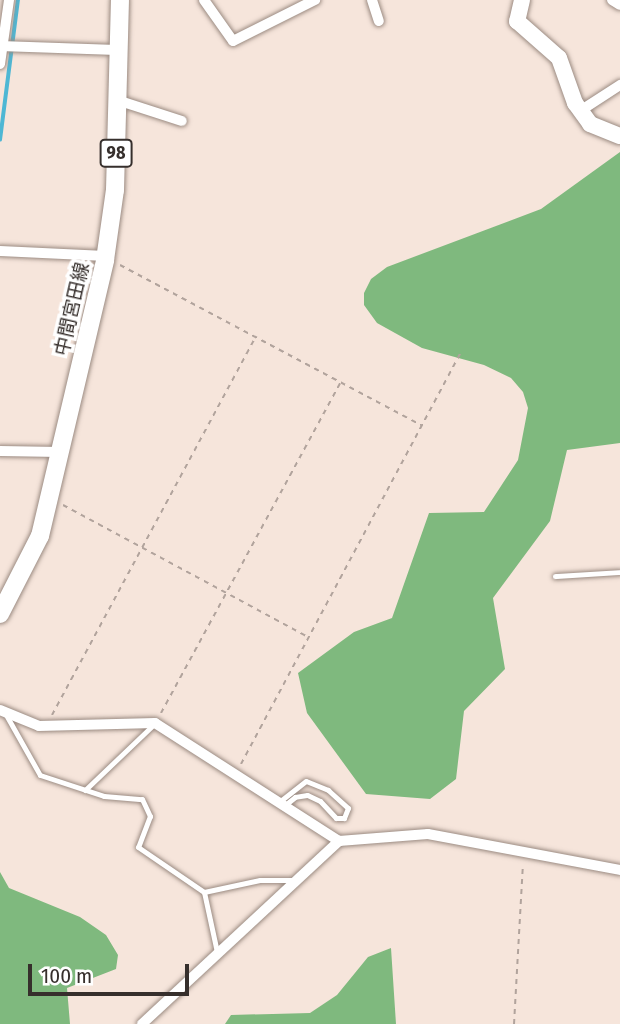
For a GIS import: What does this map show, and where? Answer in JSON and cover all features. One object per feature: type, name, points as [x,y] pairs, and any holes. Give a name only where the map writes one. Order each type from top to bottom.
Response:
[{"type":"main road","name":"中間宮田線","points":[[0,614],[27,568],[50,498],[105,258],[116,190],[120,0]]},
{"type":"main road","points":[[522,0],[517,21],[559,58],[580,111],[590,124],[620,136]]},
{"type":"street","points":[[0,64],[9,0]]},
{"type":"street","points":[[204,0],[233,41],[315,0]]},
{"type":"street","points":[[372,0],[379,21]]},
{"type":"street","points":[[612,0],[620,5]]},
{"type":"street","points":[[2,46],[117,50]]},
{"type":"street","points":[[580,111],[620,85]]},
{"type":"street","points":[[117,100],[182,121]]},
{"type":"street","points":[[0,251],[105,258]]},
{"type":"street","points":[[0,451],[61,452]]},
{"type":"street","points":[[3,712],[49,726],[155,723],[279,806],[339,841],[428,834],[620,870]]},
{"type":"street","points":[[142,1024],[339,841]]},
{"type":"lane","points":[[555,576],[620,572]]},
{"type":"lane","points":[[3,712],[40,775],[85,790],[142,799],[150,816],[138,847],[204,892],[217,956]]},
{"type":"lane","points":[[85,790],[155,723]]},
{"type":"lane","points":[[306,781],[328,790],[348,808],[344,818],[336,818],[320,801],[307,795],[288,800],[279,806],[306,781]]},
{"type":"lane","points":[[204,892],[260,880],[298,880]]},
{"type":"path","points":[[105,258],[422,425]]},
{"type":"path","points":[[49,726],[256,337]]},
{"type":"path","points":[[234,777],[462,350]]},
{"type":"path","points":[[155,723],[341,382]]},
{"type":"path","points":[[50,498],[309,638]]},
{"type":"path","points":[[514,1024],[524,853]]},
{"type":"green space","points":[[620,152],[620,443],[567,450],[550,521],[493,598],[505,669],[464,711],[456,779],[430,799],[366,794],[307,713],[298,673],[354,632],[392,618],[429,513],[484,512],[518,460],[528,408],[523,392],[511,378],[484,365],[422,348],[377,323],[364,305],[364,293],[371,279],[387,267],[541,209]]},
{"type":"green space","points":[[0,872],[9,888],[80,917],[106,935],[118,955],[116,969],[67,988],[70,1024],[0,1024]]},
{"type":"green space","points":[[391,948],[396,1024],[225,1024],[231,1015],[310,1013],[337,995],[368,957]]},
{"type":"waterway","points":[[0,140],[18,0]]}]
